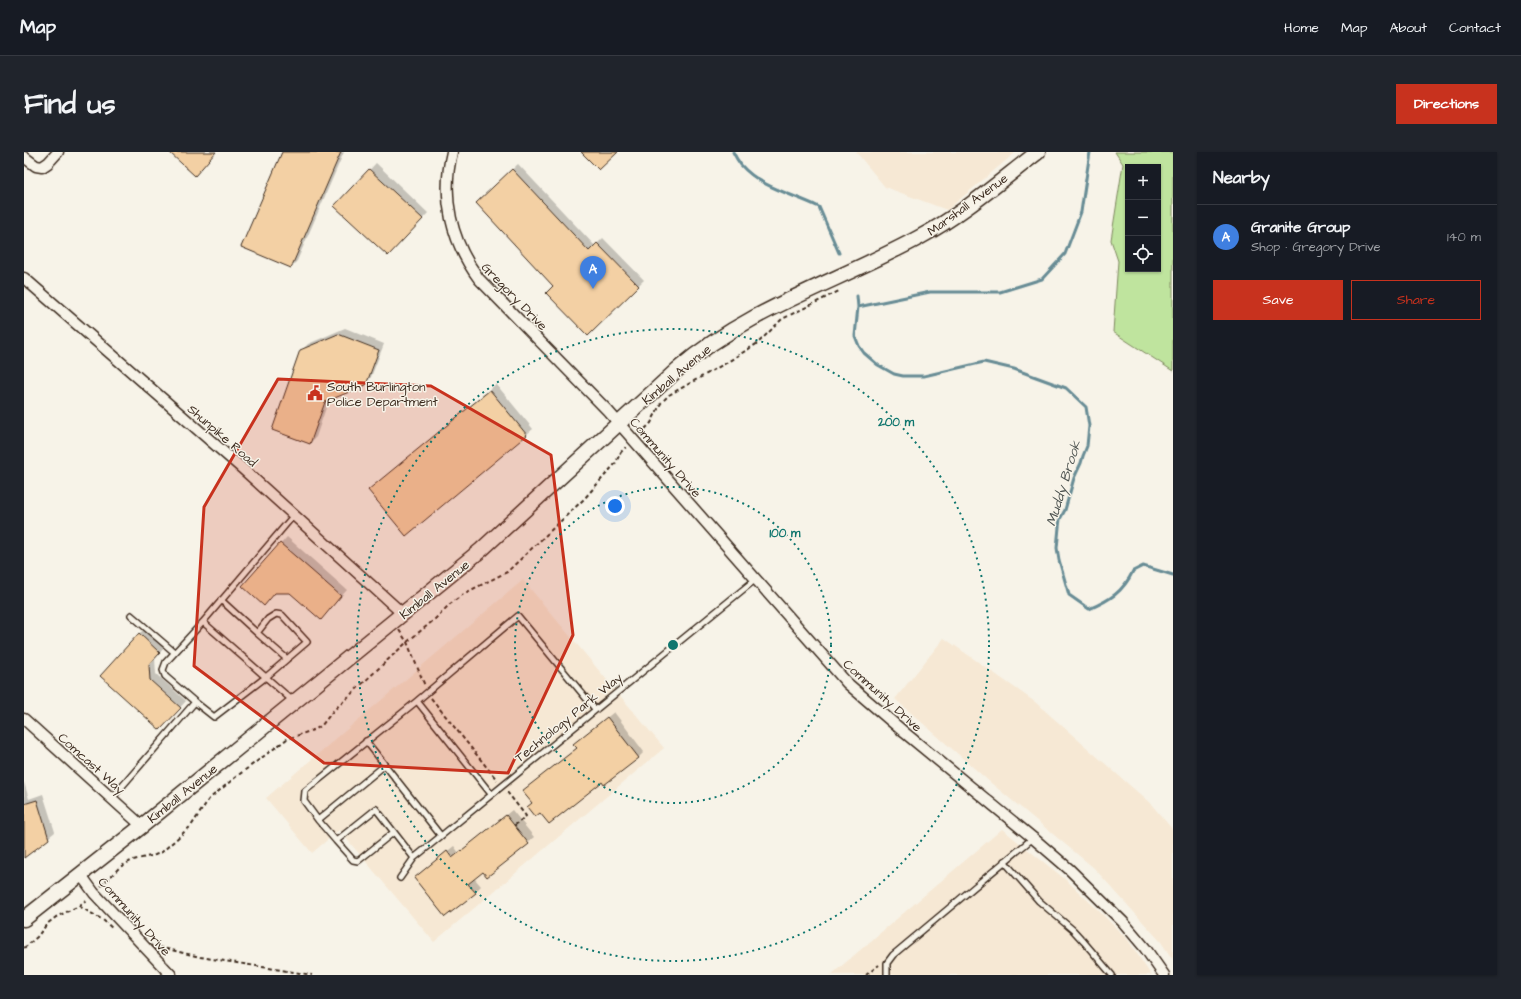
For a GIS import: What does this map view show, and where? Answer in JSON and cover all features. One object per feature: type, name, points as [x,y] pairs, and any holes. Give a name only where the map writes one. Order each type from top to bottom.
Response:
[{"type":"main road","name":"Marshall Avenue","points":[[849,272],[906,245],[939,227],[968,207],[1038,152]]},
{"type":"main road","name":"Kimball Avenue","points":[[24,919],[142,826],[403,614],[506,528],[689,359],[713,342],[764,312],[849,272]]},
{"type":"street","points":[[24,157],[36,166],[42,167],[58,152]]},
{"type":"street","name":"Gregory Drive","points":[[452,152],[448,182],[448,204],[455,236],[465,258],[479,279],[608,411]]},
{"type":"street","name":"Shunpike Road","points":[[24,278],[294,515],[403,614]]},
{"type":"street","name":"Community Drive","points":[[608,411],[830,664],[867,701],[1069,869],[1113,911],[1134,935],[1164,975]]},
{"type":"street","name":"Comcast Way","points":[[24,719],[142,826]]},
{"type":"street","name":"Community Drive","points":[[80,875],[94,893],[171,975]]},
{"type":"lane","points":[[257,632],[268,619],[276,614],[282,615],[307,642],[266,677],[214,717],[165,676],[163,670],[166,662],[174,652],[203,622],[294,515]]},
{"type":"lane","name":"Technology Park Way","points":[[400,878],[414,858],[756,579]]},
{"type":"lane","points":[[221,600],[287,659]]},
{"type":"lane","points":[[130,615],[174,652]]},
{"type":"lane","points":[[394,832],[358,861],[353,860],[318,820],[304,801],[305,791],[417,701],[518,616],[595,709]]},
{"type":"lane","points":[[203,622],[294,702]]},
{"type":"lane","points":[[417,701],[491,794]]},
{"type":"lane","points":[[112,798],[195,702]]},
{"type":"lane","points":[[366,741],[441,836]]},
{"type":"lane","points":[[318,820],[385,765]]},
{"type":"lane","points":[[336,841],[376,809],[414,858]]},
{"type":"lane","points":[[887,975],[887,963],[893,955],[1033,838]]},
{"type":"lane","points":[[1004,861],[1039,901],[1073,930],[1112,975]]},
{"type":"path","points":[[24,948],[38,937],[47,924],[56,917],[80,906],[120,867],[133,860],[155,856],[162,852],[191,826],[209,799],[265,754],[287,739],[316,729],[322,725],[333,711],[450,604],[465,593],[501,575],[515,565],[584,499],[615,464],[621,452],[651,422],[661,403],[669,395],[758,343],[782,319],[839,291]]},
{"type":"path","points":[[399,629],[407,642],[425,687]]},
{"type":"path","points":[[431,698],[497,780]]},
{"type":"path","points":[[507,792],[526,816],[514,826]]},
{"type":"path","points":[[80,906],[103,920],[116,933]]},
{"type":"path","points":[[140,942],[200,957],[312,975]]},
{"type":"highlighted area","points":[[278,379],[431,386],[551,455],[573,635],[508,773],[324,763],[194,666],[204,507]]},
{"type":"shaded area","points":[[856,152],[1016,152],[947,210],[885,187]]},
{"type":"shaded area","points":[[523,580],[664,748],[434,942],[339,830],[312,853],[266,798]]},
{"type":"shaded area","points":[[944,638],[1035,702],[1151,804],[1173,830],[1173,960],[1161,942],[1094,868],[991,783],[895,699]]},
{"type":"shaded area","points":[[1002,829],[1065,879],[1098,910],[1128,940],[1151,975],[831,975]]},
{"type":"green space","points":[[1115,152],[1173,152],[1173,371],[1113,332],[1118,261],[1111,240],[1123,164]]},
{"type":"building","points":[[169,152],[216,152],[195,176]]},
{"type":"building","points":[[282,152],[341,152],[291,268],[241,247]]},
{"type":"building","points":[[581,152],[618,152],[599,170]]},
{"type":"building","points":[[369,169],[423,219],[388,256],[334,206]]},
{"type":"building","points":[[512,169],[589,251],[597,243],[639,286],[588,336],[546,293],[553,286],[476,203]]},
{"type":"building","name":"South Burlington Police Department","points":[[338,334],[379,350],[366,385],[325,402],[310,444],[272,430],[300,350]]},
{"type":"building","points":[[490,390],[527,435],[406,536],[368,490]]},
{"type":"building","points":[[280,543],[341,596],[321,620],[290,593],[275,593],[264,606],[242,586]]},
{"type":"building","points":[[139,633],[160,653],[149,665],[150,680],[181,708],[160,730],[100,676]]},
{"type":"building","points":[[607,717],[639,758],[604,785],[602,782],[549,824],[540,813],[535,817],[527,807],[532,803],[522,791],[577,748],[573,744]]},
{"type":"building","points":[[37,800],[49,839],[24,858],[24,804]]},
{"type":"building","points":[[506,815],[529,844],[487,877],[483,872],[468,884],[476,893],[445,917],[414,878],[447,851],[452,858]]},
{"type":"waterway","name":"Muddy Brook","points":[[733,152],[741,165],[758,179],[778,190],[819,207],[839,253]]},
{"type":"waterway","points":[[858,307],[930,292],[1000,292],[1042,279],[1065,254],[1081,212],[1090,152]]},
{"type":"waterway","name":"Muddy Brook","points":[[857,296],[858,307],[855,336],[859,346],[864,353],[878,365],[894,374],[903,376],[924,376],[984,362],[1014,369],[1066,388],[1086,407],[1089,426],[1087,446],[1074,478],[1065,510],[1060,519],[1057,548],[1069,595],[1089,609],[1110,599],[1125,585],[1133,571],[1143,566],[1173,575]]},
{"type":"place","name":"Granite Group","points":[[593,289]]},
{"type":"place","name":"South Burlington Police Department","points":[[315,393]]}]
